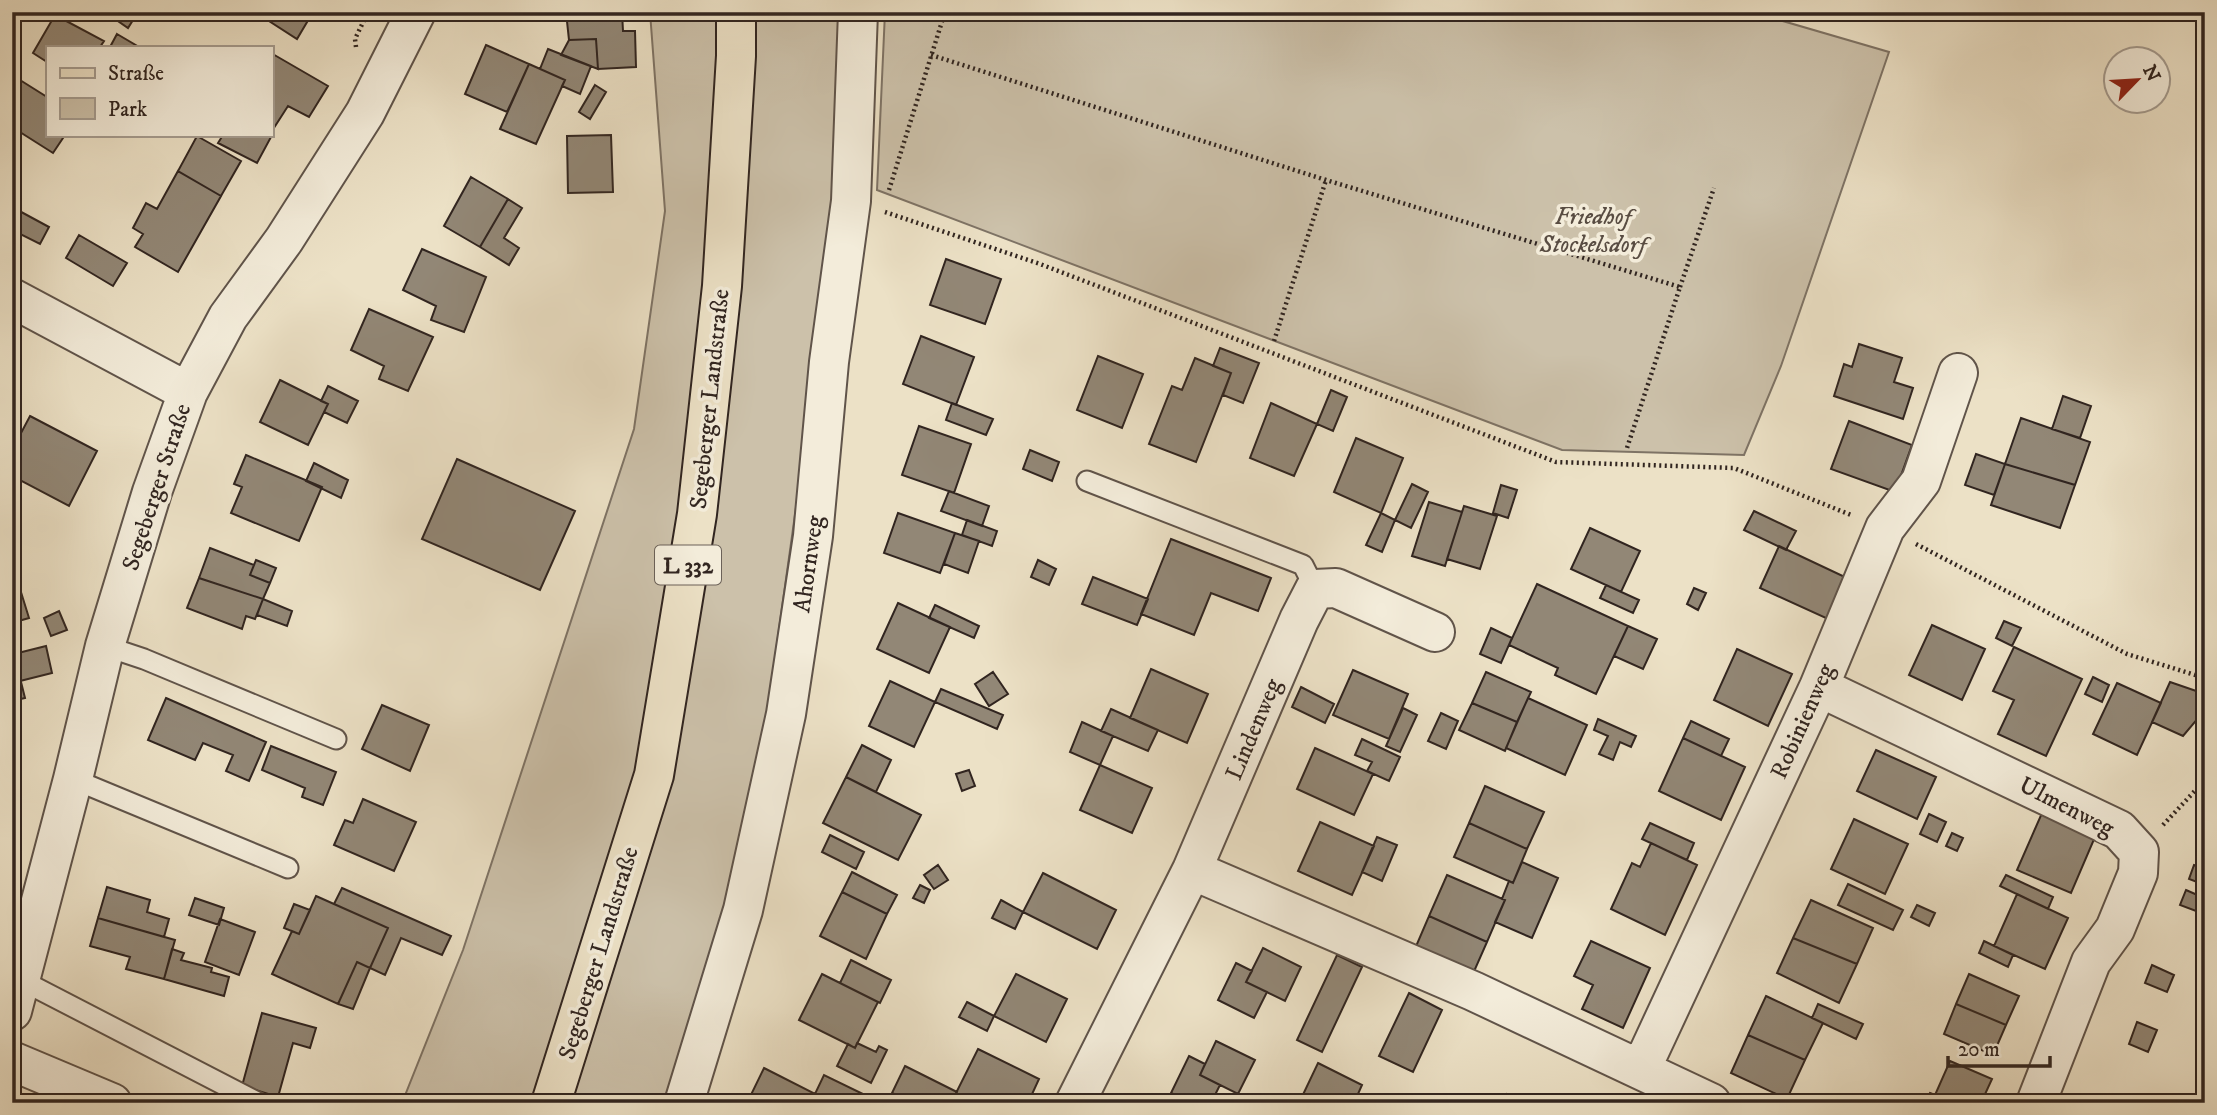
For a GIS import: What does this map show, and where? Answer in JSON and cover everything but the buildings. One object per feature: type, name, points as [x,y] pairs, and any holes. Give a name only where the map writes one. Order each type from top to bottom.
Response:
[{"type":"main road","name":"Segeberger Landstraße","points":[[551,1103],[654,775],[697,513],[719,312],[736,57],[736,12]]},
{"type":"street","name":"Segeberger Straße","points":[[17,995],[105,646],[152,492],[188,392],[228,317],[284,240],[365,113],[416,12]]},
{"type":"street","name":"Ahornweg","points":[[684,1103],[743,910],[786,714],[813,536],[829,362],[851,201],[858,12]]},
{"type":"street","points":[[12,298],[188,392]]},
{"type":"street","name":"Robinienweg","points":[[1641,1069],[1819,687],[1885,528],[1921,481],[1958,373]]},
{"type":"street","points":[[1315,589],[1336,588],[1435,632]]},
{"type":"street","name":"Lindenweg","points":[[1075,1103],[1192,870],[1293,633],[1315,589]]},
{"type":"street","name":"Ulmenweg","points":[[1819,687],[2119,830],[2139,852],[2138,873],[2115,929],[2091,962],[2036,1103]]},
{"type":"street","points":[[1192,870],[1473,991],[1711,1103]]},
{"type":"street","points":[[12,1060],[112,1103]]},
{"type":"lane","points":[[1087,481],[1303,565],[1315,589]]},
{"type":"lane","points":[[105,646],[144,659],[336,739]]},
{"type":"lane","points":[[73,779],[288,868]]},
{"type":"lane","points":[[17,995],[259,1103]]},
{"type":"path","points":[[888,195],[945,12]]},
{"type":"path","points":[[931,55],[1326,180],[1680,287]]},
{"type":"path","points":[[1274,341],[1326,180]]},
{"type":"path","points":[[1626,452],[1714,188]]},
{"type":"path","points":[[851,201],[1040,264],[1556,462],[1734,468],[1885,528],[2127,654],[2205,678]]},
{"type":"path","points":[[2139,852],[2205,780]]},
{"type":"green space","points":[[650,12],[848,12],[839,200],[766,722],[726,911],[671,1103],[402,1103],[463,950],[634,429],[665,211]]},
{"type":"green space","name":"Friedhof Stockelsdorf","points":[[885,12],[1770,12],[1769,17],[1889,52],[1781,366],[1744,455],[1562,450],[877,190]]}]
